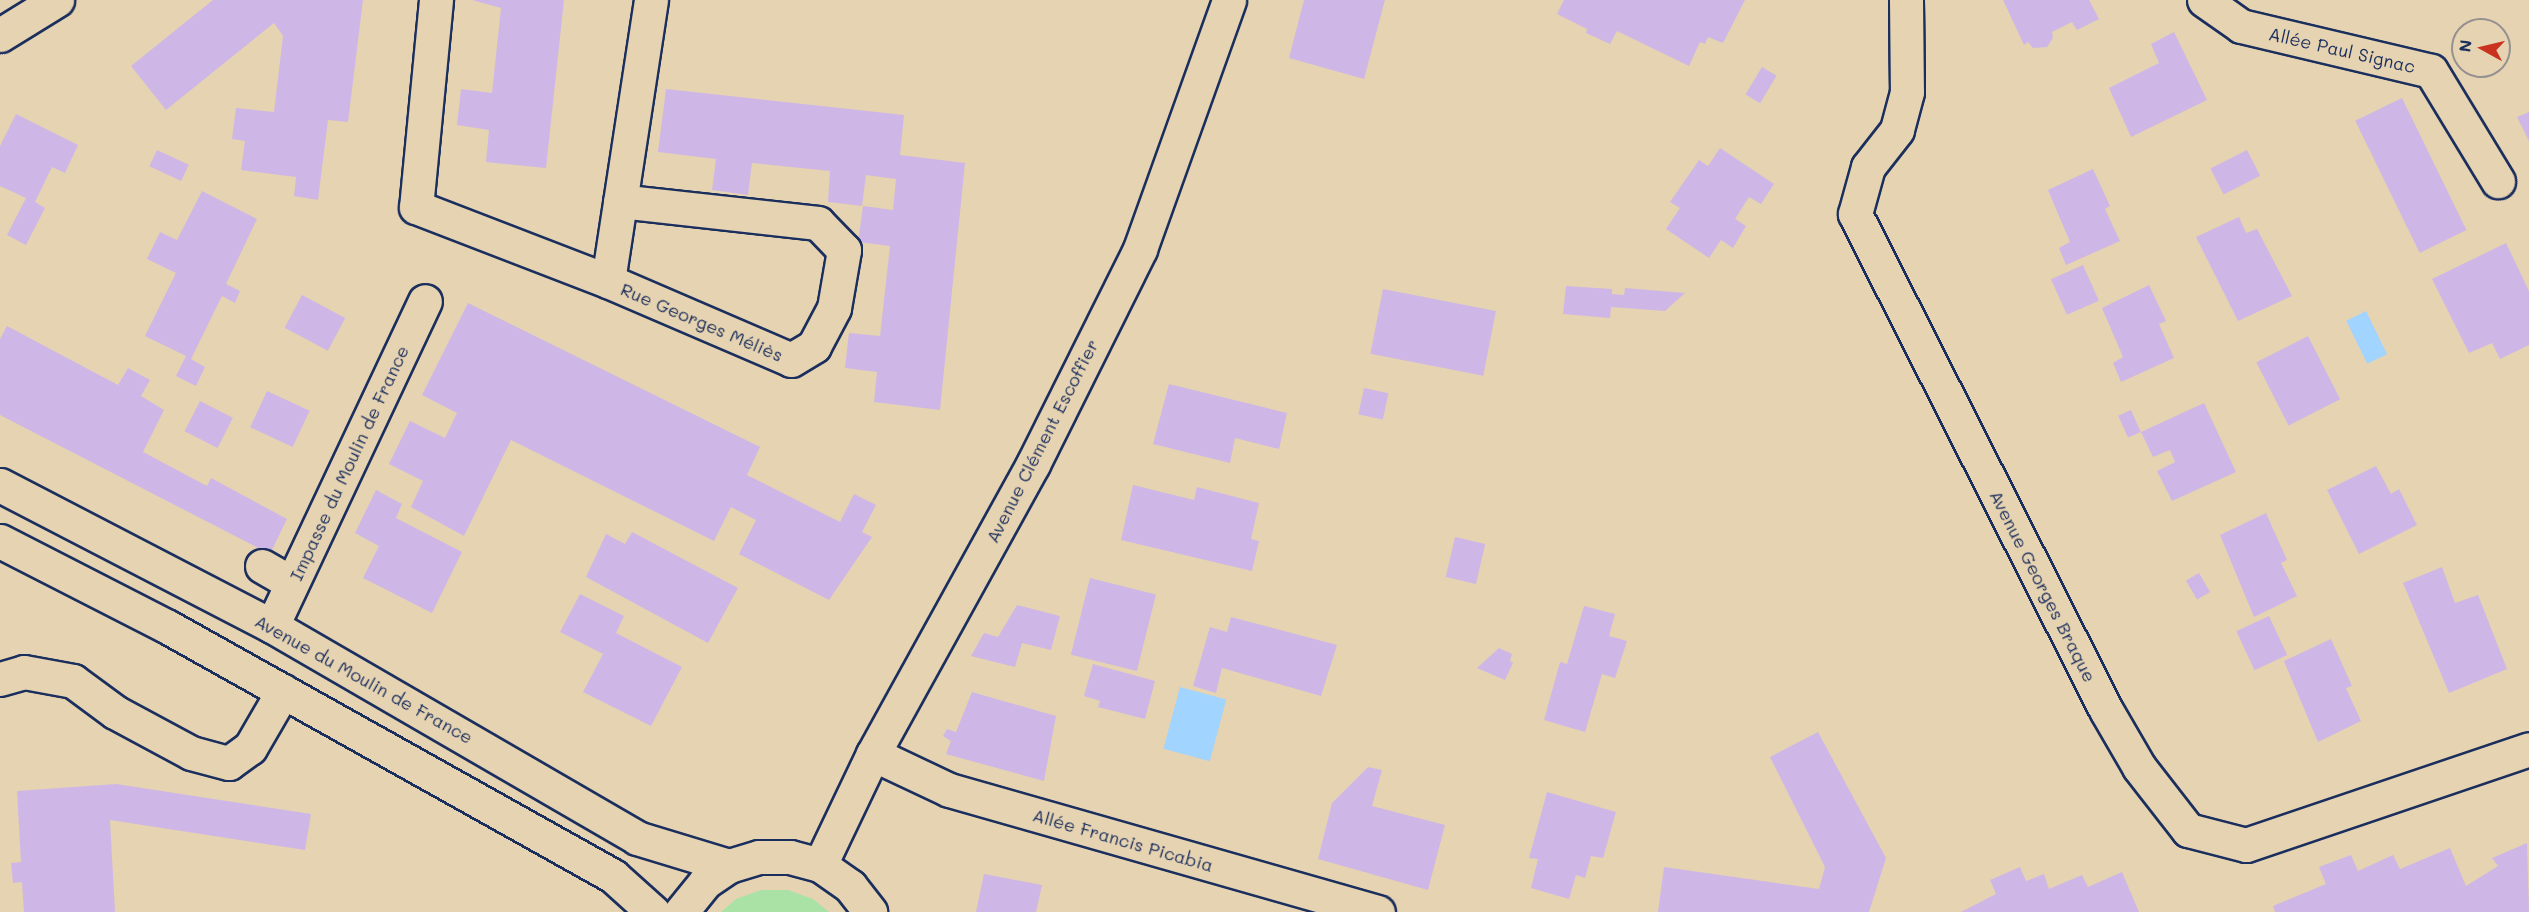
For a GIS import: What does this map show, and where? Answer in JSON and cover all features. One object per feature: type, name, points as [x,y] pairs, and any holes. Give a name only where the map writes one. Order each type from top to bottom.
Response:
[{"type":"street","points":[[0,35],[57,0]]},
{"type":"street","name":"Rue Georges Méliès","points":[[436,0],[416,207],[608,281],[791,360],[814,346],[834,308],[844,250],[818,223],[620,201]]},
{"type":"street","name":"Rue Georges Méliès","points":[[608,281],[651,0]]},
{"type":"street","name":"Avenue Clément Escoffier","points":[[820,866],[873,754],[1033,464],[1140,249],[1229,0]]},
{"type":"street","name":"Avenue Georges Braque","points":[[1906,0],[1907,92],[1897,130],[1868,168],[1855,214],[2106,710],[2139,767],[2188,831],[2246,845],[2529,749]]},
{"type":"street","name":"Allée Paul Signac","points":[[2204,0],[2241,26],[2431,71],[2498,181]]},
{"type":"street","name":"Impasse du Moulin de France","points":[[272,626],[425,301]]},
{"type":"street","name":"Avenue du Moulin de France","points":[[0,485],[272,626],[439,719],[637,838],[729,867]]},
{"type":"street","points":[[0,541],[283,691],[613,876],[652,912]]},
{"type":"street","points":[[262,567],[292,583]]},
{"type":"street","points":[[0,679],[24,672],[73,681],[115,712],[181,748],[229,763],[250,748],[283,691]]},
{"type":"street","name":"Allée Francis Picabia","points":[[873,754],[949,790],[1378,912]]},
{"type":"street","points":[[681,912],[705,882],[729,867],[759,857],[790,857],[820,866],[850,886],[870,912]]},
{"type":"green space","points":[[761,890],[788,890],[813,899],[829,912],[721,912],[736,899]]},
{"type":"water","points":[[2366,311],[2387,354],[2367,364],[2346,321]]},
{"type":"water","points":[[1180,687],[1226,699],[1210,761],[1163,749]]},
{"type":"building","points":[[213,0],[363,0],[348,122],[328,120],[318,200],[294,196],[296,177],[241,170],[245,141],[232,139],[236,108],[274,112],[283,36],[274,23],[166,110],[131,66]]},
{"type":"building","points":[[472,0],[564,0],[546,168],[486,162],[489,130],[457,125],[461,89],[492,93],[501,8]]},
{"type":"building","points":[[1304,0],[1385,0],[1364,79],[1289,58]]},
{"type":"building","points":[[1564,0],[1745,0],[1723,43],[1708,37],[1705,44],[1700,42],[1689,66],[1617,31],[1610,44],[1586,33],[1587,29],[1557,14]]},
{"type":"building","points":[[2003,0],[2089,0],[2099,19],[2077,30],[2072,22],[2052,32],[2053,38],[2047,47],[2033,48],[2028,42],[2024,45]]},
{"type":"building","points":[[2174,32],[2207,100],[2131,137],[2109,88],[2159,63],[2151,44]]},
{"type":"building","points":[[1762,67],[1777,76],[1760,103],[1746,94]]},
{"type":"building","points":[[666,89],[904,115],[900,155],[965,163],[940,410],[874,402],[877,372],[845,368],[849,333],[880,336],[890,246],[858,242],[863,206],[893,210],[896,179],[866,175],[862,206],[828,202],[830,171],[752,163],[748,195],[712,190],[716,159],[658,152]]},
{"type":"building","points":[[2402,98],[2466,230],[2420,253],[2355,121]]},
{"type":"building","points":[[2529,112],[2529,141],[2517,117]]},
{"type":"building","points":[[16,114],[78,145],[65,173],[52,167],[35,202],[45,208],[26,245],[7,235],[26,198],[0,186],[0,146]]},
{"type":"building","points":[[1720,148],[1774,184],[1761,204],[1749,197],[1735,219],[1746,226],[1733,248],[1721,240],[1709,258],[1666,229],[1680,208],[1670,202],[1699,160],[1708,166]]},
{"type":"building","points":[[157,150],[189,165],[181,181],[149,166]]},
{"type":"building","points":[[2247,150],[2260,176],[2224,194],[2210,169]]},
{"type":"building","points":[[2093,169],[2110,206],[2105,209],[2120,241],[2066,265],[2059,248],[2070,242],[2048,190]]},
{"type":"building","points":[[202,191],[257,219],[226,284],[240,291],[235,303],[222,296],[191,359],[205,367],[196,386],[176,376],[186,356],[145,336],[176,273],[147,259],[160,232],[177,240]]},
{"type":"building","points":[[2239,217],[2246,233],[2257,229],[2292,296],[2238,321],[2196,237]]},
{"type":"building","points":[[2506,243],[2529,291],[2529,345],[2500,359],[2492,343],[2469,353],[2432,279]]},
{"type":"building","points":[[2083,265],[2099,301],[2067,315],[2051,279]]},
{"type":"building","points":[[2149,285],[2166,321],[2159,324],[2174,358],[2121,382],[2113,363],[2123,357],[2102,308]]},
{"type":"building","points":[[1566,286],[1612,289],[1612,294],[1624,295],[1625,288],[1685,293],[1665,311],[1611,307],[1610,318],[1563,314]]},
{"type":"building","points":[[1383,289],[1496,311],[1483,376],[1370,354]]},
{"type":"building","points":[[302,295],[345,318],[328,351],[285,328]]},
{"type":"building","points":[[468,303],[760,447],[747,475],[840,522],[854,494],[876,505],[862,532],[872,537],[829,600],[739,554],[756,520],[731,507],[714,541],[511,440],[464,536],[411,507],[423,481],[389,464],[410,421],[445,438],[457,413],[422,395]]},
{"type":"building","points":[[7,326],[118,385],[128,368],[150,380],[141,396],[164,410],[143,452],[207,486],[211,478],[287,519],[270,554],[0,415],[0,339]]},
{"type":"building","points":[[2308,336],[2340,399],[2289,426],[2256,362]]},
{"type":"building","points":[[1169,384],[1287,413],[1279,449],[1235,438],[1230,463],[1153,444]]},
{"type":"building","points":[[1364,388],[1388,393],[1383,420],[1358,414]]},
{"type":"building","points":[[267,391],[310,411],[293,447],[250,427]]},
{"type":"building","points":[[200,401],[233,418],[218,448],[185,431]]},
{"type":"building","points":[[2204,403],[2236,472],[2172,501],[2157,471],[2175,462],[2170,450],[2153,457],[2141,432]]},
{"type":"building","points":[[2131,410],[2141,432],[2128,438],[2118,416]]},
{"type":"building","points":[[2376,466],[2391,494],[2399,489],[2417,525],[2359,554],[2327,490]]},
{"type":"building","points":[[1133,485],[1194,500],[1197,487],[1259,503],[1251,539],[1259,541],[1252,571],[1121,540]]},
{"type":"building","points":[[376,490],[402,504],[396,518],[462,552],[432,613],[363,578],[379,546],[355,533]]},
{"type":"building","points":[[2266,513],[2287,560],[2281,563],[2297,596],[2254,617],[2220,535]]},
{"type":"building","points":[[632,532],[738,588],[708,643],[586,577],[606,534],[625,544]]},
{"type":"building","points":[[1455,537],[1485,544],[1476,584],[1446,577]]},
{"type":"building","points":[[2442,567],[2455,603],[2478,595],[2507,669],[2449,693],[2403,583]]},
{"type":"building","points":[[2199,573],[2210,592],[2197,600],[2186,581]]},
{"type":"building","points":[[1090,578],[1156,594],[1137,671],[1071,655]]},
{"type":"building","points":[[580,594],[624,616],[616,633],[682,667],[651,726],[583,692],[603,654],[560,632]]},
{"type":"building","points":[[1017,605],[1060,616],[1051,650],[1022,643],[1015,667],[971,656],[984,633],[998,637]]},
{"type":"building","points":[[1584,606],[1615,614],[1609,636],[1627,641],[1615,678],[1602,674],[1585,732],[1544,720],[1560,662],[1567,664]]},
{"type":"building","points":[[2269,616],[2287,655],[2255,670],[2236,631]]},
{"type":"building","points":[[1231,617],[1337,645],[1321,696],[1222,668],[1216,693],[1193,686],[1210,627],[1227,632]]},
{"type":"building","points":[[2331,639],[2352,686],[2346,688],[2361,721],[2318,742],[2284,661]]},
{"type":"building","points":[[1499,648],[1512,654],[1510,661],[1513,663],[1505,680],[1477,668]]},
{"type":"building","points":[[1093,664],[1155,681],[1145,719],[1098,707],[1100,701],[1084,696]]},
{"type":"building","points":[[972,692],[1056,716],[1044,781],[946,754],[951,741],[943,736],[947,729],[956,732]]},
{"type":"building","points":[[1818,732],[1886,858],[1869,912],[1658,912],[1664,867],[1819,889],[1825,867],[1770,757]]},
{"type":"building","points":[[1368,767],[1382,770],[1372,806],[1445,825],[1428,890],[1318,859],[1332,803]]},
{"type":"building","points":[[116,784],[311,814],[305,850],[110,820],[115,912],[24,912],[22,882],[13,883],[11,863],[21,862],[17,791]]},
{"type":"building","points":[[1547,792],[1616,812],[1603,858],[1591,856],[1585,878],[1576,875],[1569,899],[1531,888],[1538,859],[1529,858]]},
{"type":"building","points":[[2527,843],[2529,912],[2275,912],[2273,906],[2326,884],[2319,867],[2351,855],[2358,871],[2393,855],[2400,869],[2450,848],[2466,886],[2498,866],[2492,858]]},
{"type":"building","points":[[2020,867],[2026,881],[2044,874],[2049,889],[2082,875],[2088,887],[2122,872],[2139,912],[1961,912],[1996,894],[1990,880]]},
{"type":"building","points":[[984,874],[1042,885],[1036,912],[976,912]]}]
